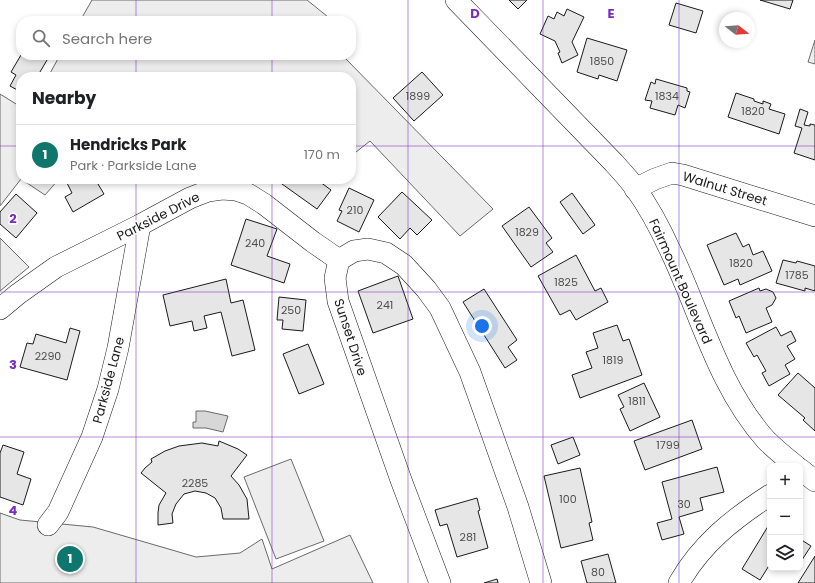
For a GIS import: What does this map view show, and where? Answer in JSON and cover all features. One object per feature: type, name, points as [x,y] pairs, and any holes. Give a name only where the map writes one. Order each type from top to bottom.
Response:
[{"type":"street","name":"Fairmount Boulevard","points":[[456,0],[614,163],[635,189],[653,218],[671,252],[706,337],[733,392],[744,411],[767,441],[792,463]]},
{"type":"street","name":"Walnut Street","points":[[635,189],[655,179],[672,173],[683,175],[815,216]]},
{"type":"street","name":"Parkside Drive","points":[[0,309],[56,267],[140,226],[190,198],[208,191],[222,189],[236,190],[248,194],[264,204],[339,260]]},
{"type":"street","name":"Parkside Lane","points":[[48,525],[58,512],[92,437],[108,389],[118,348],[140,226]]},
{"type":"street","points":[[339,260],[354,251],[368,249],[386,253],[404,264],[440,308],[470,372],[518,506],[541,583]]},
{"type":"street","name":"Sunset Drive","points":[[339,260],[335,278],[338,301],[401,480],[440,583]]},
{"type":"street","points":[[679,583],[687,568],[723,528],[767,497]]},
{"type":"shaded area","points":[[92,0],[307,0],[327,16],[83,16]]},
{"type":"shaded area","points":[[815,40],[815,64],[808,62]]},
{"type":"shaded area","points":[[57,60],[347,60],[493,209],[460,236],[370,141],[356,152],[356,72],[51,72]]},
{"type":"shaded area","points":[[0,94],[16,104],[17,184],[0,206]]},
{"type":"shaded area","points":[[28,184],[55,184],[45,195]]},
{"type":"shaded area","points":[[0,238],[29,267],[0,291]]},
{"type":"shaded area","points":[[196,411],[205,411],[228,416],[223,432],[206,428],[193,428],[193,422],[196,422]]},
{"type":"shaded area","points":[[291,459],[324,541],[276,559],[244,477]]},
{"type":"shaded area","points":[[0,513],[20,520],[93,527],[196,557],[240,553],[262,539],[272,569],[350,535],[373,583],[0,583]]},
{"type":"building","points":[[509,0],[527,0],[518,9]]},
{"type":"building","points":[[760,0],[793,0],[790,9]]},
{"type":"building","points":[[676,3],[703,11],[696,33],[669,25]]},
{"type":"building","points":[[567,9],[584,17],[572,42],[578,55],[562,63],[558,53],[560,52],[555,41],[540,34],[548,16],[554,19],[557,12],[564,16]]},
{"type":"building","points":[[587,38],[627,50],[617,81],[599,75],[598,79],[577,72]]},
{"type":"building","points":[[18,60],[47,60],[40,72],[16,72],[16,75],[11,72]]},
{"type":"building","points":[[422,72],[443,95],[414,121],[393,98]]},
{"type":"building","points":[[16,75],[16,89],[10,86]]},
{"type":"building","points":[[656,79],[687,88],[687,91],[690,92],[685,108],[678,105],[675,115],[650,108],[652,101],[645,100],[651,82],[655,84]]},
{"type":"building","points":[[736,93],[754,99],[754,101],[763,104],[763,101],[771,104],[769,109],[785,114],[779,134],[728,117]]},
{"type":"building","points":[[800,109],[808,112],[804,125],[815,125],[815,160],[794,153],[802,128],[795,126]]},
{"type":"building","points":[[68,184],[98,184],[104,194],[73,212],[65,197],[72,193]]},
{"type":"building","points":[[282,184],[323,184],[331,190],[317,209]]},
{"type":"building","points":[[349,188],[374,200],[359,232],[337,221],[342,211],[339,210]]},
{"type":"building","points":[[402,192],[432,220],[417,235],[410,228],[400,239],[378,217]]},
{"type":"building","points":[[572,193],[595,225],[583,234],[560,202]]},
{"type":"building","points":[[16,194],[37,213],[16,238],[0,224],[0,212]]},
{"type":"building","points":[[529,207],[552,238],[546,243],[553,252],[531,267],[502,226]]},
{"type":"building","points":[[246,219],[277,229],[267,256],[290,264],[284,283],[231,265]]},
{"type":"building","points":[[736,233],[743,247],[749,244],[753,255],[763,251],[772,271],[740,285],[738,279],[724,285],[707,245]]},
{"type":"building","points":[[576,255],[595,291],[601,288],[608,302],[576,320],[570,310],[560,315],[538,276]]},
{"type":"building","points":[[783,260],[796,263],[797,261],[815,266],[815,291],[805,288],[805,291],[776,283]]},
{"type":"building","points":[[398,276],[413,319],[373,333],[358,291]]},
{"type":"building","points":[[226,279],[231,303],[243,300],[255,350],[232,356],[221,312],[204,316],[207,328],[194,331],[192,321],[170,326],[163,295]]},
{"type":"building","points":[[759,288],[760,291],[766,289],[773,292],[776,298],[772,305],[766,308],[772,322],[746,333],[739,316],[736,318],[729,301]]},
{"type":"building","points":[[484,289],[517,340],[508,347],[517,360],[505,368],[463,302]]},
{"type":"building","points":[[279,297],[306,300],[303,331],[282,329],[283,320],[277,320]]},
{"type":"building","points":[[617,325],[623,341],[629,339],[642,375],[580,398],[572,375],[592,368],[586,352],[598,348],[593,333]]},
{"type":"building","points":[[776,327],[781,336],[791,331],[796,341],[787,346],[795,359],[785,365],[790,374],[769,386],[762,373],[766,371],[757,355],[754,357],[746,343]]},
{"type":"building","points":[[70,328],[80,331],[67,380],[20,367],[27,343],[33,344],[36,334],[66,343]]},
{"type":"building","points":[[308,344],[324,384],[299,394],[283,354]]},
{"type":"building","points":[[798,373],[815,388],[815,431],[803,420],[805,418],[778,395]]},
{"type":"building","points":[[644,383],[660,417],[630,431],[620,409],[624,407],[618,395]]},
{"type":"building","points":[[692,420],[702,449],[645,470],[634,441]]},
{"type":"building","points":[[573,437],[580,455],[558,464],[551,445]]},
{"type":"building","points":[[219,441],[238,449],[247,455],[231,476],[239,485],[247,499],[249,519],[223,519],[221,508],[215,498],[206,493],[195,491],[184,494],[176,504],[172,514],[173,523],[158,525],[159,505],[166,493],[141,473],[152,462],[151,459],[165,451],[179,446],[202,443],[218,446]]},
{"type":"building","points":[[3,445],[24,452],[17,474],[31,479],[23,505],[0,497],[0,453]]},
{"type":"building","points":[[717,467],[724,492],[700,498],[703,510],[679,517],[684,534],[662,540],[657,523],[672,519],[662,482]]},
{"type":"building","points":[[580,468],[592,522],[589,523],[593,540],[561,548],[544,476]]},
{"type":"building","points":[[477,498],[480,510],[478,511],[488,548],[457,557],[447,524],[440,526],[435,510]]},
{"type":"building","points":[[767,528],[767,569],[760,580],[742,569]]},
{"type":"building","points":[[803,541],[811,546],[803,558]]},
{"type":"building","points":[[608,554],[616,583],[587,583],[581,561]]},
{"type":"building","points":[[815,556],[815,583],[798,583]]},
{"type":"building","points":[[497,579],[498,583],[484,583]]},
{"type":"place","name":"Hendricks Park","points":[[70,559]]}]
